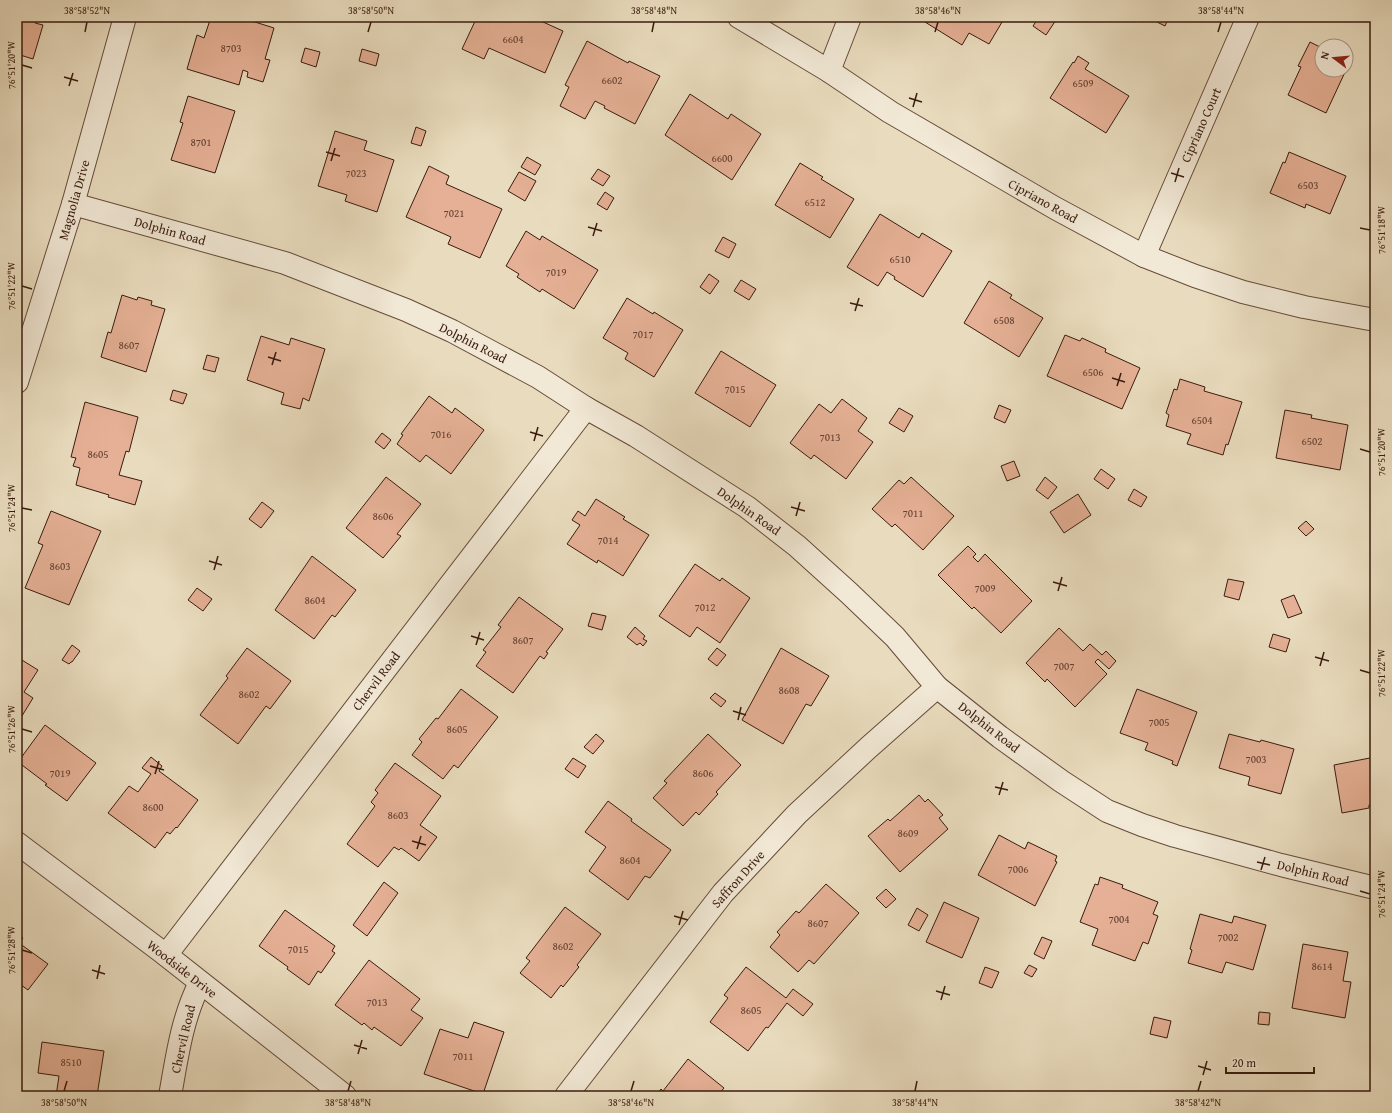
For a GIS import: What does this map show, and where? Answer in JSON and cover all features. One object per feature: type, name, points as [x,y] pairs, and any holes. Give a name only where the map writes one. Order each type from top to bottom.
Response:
[{"type":"street","name":"Magnolia Drive","points":[[17,382],[74,204],[125,17]]},
{"type":"street","name":"Cipriano Road","points":[[739,17],[829,71],[896,116],[1054,208],[1144,256],[1195,276],[1243,292],[1304,307],[1375,320]]},
{"type":"street","points":[[829,71],[850,17]]},
{"type":"street","name":"Cipriano Court","points":[[1144,256],[1248,17]]},
{"type":"street","name":"Dolphin Road","points":[[74,204],[285,263],[406,310],[452,331],[538,377],[586,408],[636,436],[747,507],[797,546],[895,637],[937,687],[1000,737],[1060,781],[1107,811],[1175,836],[1281,865],[1375,888]]},
{"type":"street","name":"Chervil Road","points":[[166,955],[586,408]]},
{"type":"street","name":"Saffron Drive","points":[[566,1096],[723,893],[797,814],[937,687]]},
{"type":"street","name":"Woodside Drive","points":[[17,843],[166,955],[346,1096]]},
{"type":"street","name":"Chervil Road","points":[[170,1096],[185,1020],[192,998],[200,983]]},
{"type":"building","points":[[17,17],[37,17],[35,23],[43,25],[33,59],[17,54]]},
{"type":"building","points":[[211,17],[239,17],[274,28],[265,59],[270,60],[263,82],[247,77],[248,72],[243,70],[239,85],[187,69],[197,35],[204,38]]},
{"type":"building","points":[[477,17],[532,17],[563,31],[545,73],[489,48],[484,59],[462,49]]},
{"type":"building","points":[[928,17],[1005,17],[989,44],[969,33],[962,45],[925,22]]},
{"type":"building","points":[[1039,17],[1058,17],[1046,35],[1033,26]]},
{"type":"building","points":[[1147,17],[1169,17],[1165,26]]},
{"type":"building","points":[[587,41],[628,63],[629,61],[660,76],[635,124],[604,108],[605,106],[595,101],[585,119],[560,106],[569,87],[565,85]]},
{"type":"building","points":[[1310,42],[1314,44],[1314,78],[1342,78],[1326,113],[1288,95],[1301,67],[1298,66]]},
{"type":"building","points":[[305,48],[320,52],[316,67],[301,62]]},
{"type":"building","points":[[362,49],[379,54],[376,66],[359,61]]},
{"type":"building","points":[[1078,56],[1089,63],[1085,69],[1129,96],[1106,133],[1050,98]]},
{"type":"building","points":[[690,94],[728,119],[731,114],[761,134],[732,180],[665,135]]},
{"type":"building","points":[[188,96],[235,111],[215,173],[171,160],[183,123],[180,122]]},
{"type":"building","points":[[416,127],[426,131],[421,146],[411,143]]},
{"type":"building","points":[[335,131],[367,141],[364,150],[394,160],[377,212],[345,201],[347,195],[318,186]]},
{"type":"building","points":[[1289,152],[1346,176],[1330,214],[1306,204],[1305,208],[1270,193],[1283,162],[1285,163]]},
{"type":"building","points":[[527,157],[541,165],[535,175],[521,167]]},
{"type":"building","points":[[800,163],[823,177],[821,179],[854,199],[830,238],[775,205]]},
{"type":"building","points":[[429,166],[449,176],[446,184],[502,209],[480,258],[448,244],[451,237],[406,217]]},
{"type":"building","points":[[598,169],[610,176],[603,186],[591,179]]},
{"type":"building","points":[[519,172],[536,181],[525,201],[508,191]]},
{"type":"building","points":[[605,192],[614,198],[607,210],[597,204]]},
{"type":"building","points":[[880,214],[919,238],[922,233],[952,251],[923,297],[894,279],[895,277],[887,272],[878,286],[847,267]]},
{"type":"building","points":[[526,231],[540,240],[542,236],[598,270],[574,309],[542,289],[540,292],[517,277],[519,274],[506,266]]},
{"type":"building","points":[[723,237],[736,244],[729,258],[715,251]]},
{"type":"building","points":[[709,274],[719,281],[710,294],[700,287]]},
{"type":"building","points":[[741,280],[756,289],[749,300],[734,291]]},
{"type":"building","points":[[989,281],[1012,295],[1010,298],[1043,318],[1019,357],[964,323]]},
{"type":"building","points":[[122,295],[137,300],[138,297],[152,301],[151,305],[165,309],[146,372],[101,357],[108,332],[111,333]]},
{"type":"building","points":[[627,298],[653,314],[654,312],[683,330],[654,377],[625,359],[628,353],[603,338]]},
{"type":"building","points":[[1065,335],[1080,341],[1082,338],[1106,349],[1105,352],[1140,368],[1122,409],[1047,376]]},
{"type":"building","points":[[261,336],[289,345],[291,338],[325,349],[309,401],[303,398],[300,409],[281,404],[284,393],[247,380]]},
{"type":"building","points":[[721,351],[776,385],[750,427],[695,393]]},
{"type":"building","points":[[207,355],[219,358],[215,372],[203,369]]},
{"type":"building","points":[[1180,379],[1205,387],[1204,391],[1242,402],[1228,445],[1226,444],[1223,455],[1187,444],[1191,434],[1166,426],[1169,415],[1166,413],[1174,389],[1177,390]]},
{"type":"building","points":[[173,390],[187,394],[183,404],[170,400]]},
{"type":"building","points":[[429,396],[452,413],[455,408],[484,430],[451,474],[426,455],[420,462],[397,444],[403,435],[401,434]]},
{"type":"building","points":[[842,399],[867,418],[858,431],[873,442],[846,479],[814,455],[811,459],[790,443],[819,404],[831,413]]},
{"type":"building","points":[[85,402],[138,417],[129,452],[126,451],[119,475],[142,481],[135,505],[76,485],[80,468],[73,466],[76,458],[71,457]]},
{"type":"building","points":[[999,405],[1011,410],[1005,423],[994,418]]},
{"type":"building","points":[[899,408],[913,416],[904,432],[889,423]]},
{"type":"building","points":[[1285,410],[1312,415],[1311,418],[1348,425],[1340,470],[1276,458]]},
{"type":"building","points":[[382,433],[391,440],[384,449],[375,442]]},
{"type":"building","points":[[1014,461],[1020,476],[1007,481],[1001,466]]},
{"type":"building","points":[[1101,469],[1115,479],[1108,489],[1094,479]]},
{"type":"building","points":[[386,477],[421,504],[397,534],[401,536],[383,558],[346,528]]},
{"type":"building","points":[[911,477],[954,516],[923,550],[895,524],[892,527],[872,509],[899,480],[904,484]]},
{"type":"building","points":[[1045,477],[1057,487],[1048,499],[1036,490]]},
{"type":"building","points":[[1134,489],[1147,497],[1141,507],[1128,500]]},
{"type":"building","points":[[1078,494],[1091,515],[1064,533],[1050,512]]},
{"type":"building","points":[[596,499],[625,517],[623,519],[649,535],[623,576],[598,560],[597,563],[567,544],[580,525],[572,520],[578,511],[585,516]]},
{"type":"building","points":[[262,502],[274,511],[261,528],[249,519]]},
{"type":"building","points":[[51,511],[101,531],[69,605],[25,588],[43,545],[38,543]]},
{"type":"building","points":[[1306,521],[1314,529],[1306,536],[1298,528]]},
{"type":"building","points":[[968,546],[976,554],[973,557],[978,562],[985,554],[1032,601],[1001,633],[974,607],[972,609],[938,575]]},
{"type":"building","points":[[312,556],[356,590],[335,617],[332,615],[314,639],[275,610]]},
{"type":"building","points":[[695,564],[720,581],[722,578],[750,598],[720,643],[697,627],[690,637],[659,616]]},
{"type":"building","points":[[1228,579],[1244,582],[1239,600],[1224,596]]},
{"type":"building","points":[[197,588],[212,599],[203,611],[188,600]]},
{"type":"building","points":[[1294,595],[1302,613],[1288,618],[1281,600]]},
{"type":"building","points":[[519,597],[563,629],[546,652],[548,653],[544,659],[540,656],[513,693],[476,666],[486,652],[483,650],[501,627],[498,625]]},
{"type":"building","points":[[592,613],[606,616],[602,630],[588,626]]},
{"type":"building","points":[[635,627],[645,636],[643,639],[647,641],[643,646],[640,643],[637,645],[627,637]]},
{"type":"building","points":[[1059,628],[1083,651],[1090,644],[1102,655],[1106,651],[1116,661],[1109,669],[1098,659],[1095,662],[1107,674],[1075,707],[1047,679],[1045,682],[1026,663]]},
{"type":"building","points":[[1273,634],[1290,639],[1286,652],[1269,647]]},
{"type":"building","points":[[72,645],[80,651],[69,664],[62,660]]},
{"type":"building","points":[[247,648],[291,681],[270,709],[266,706],[238,744],[200,715],[228,678],[226,676]]},
{"type":"building","points":[[717,648],[726,655],[717,666],[708,659]]},
{"type":"building","points":[[781,648],[829,676],[811,706],[806,704],[783,744],[742,720]]},
{"type":"building","points":[[17,657],[38,670],[24,692],[33,698],[17,724]]},
{"type":"building","points":[[461,689],[498,717],[458,768],[454,765],[443,779],[412,755],[422,742],[419,739],[436,718],[438,719]]},
{"type":"building","points":[[1137,689],[1197,712],[1177,766],[1172,764],[1173,761],[1145,750],[1148,743],[1120,733]]},
{"type":"building","points":[[715,693],[726,701],[721,707],[710,698]]},
{"type":"building","points":[[45,725],[96,763],[67,801],[18,762]]},
{"type":"building","points":[[596,734],[604,741],[593,754],[584,747]]},
{"type":"building","points":[[708,734],[741,765],[716,792],[718,794],[699,815],[696,812],[683,826],[653,798],[667,783],[664,781]]},
{"type":"building","points":[[1229,734],[1260,742],[1261,740],[1294,749],[1281,794],[1248,785],[1250,777],[1219,768]]},
{"type":"building","points":[[151,757],[162,766],[159,771],[198,800],[177,828],[176,827],[170,834],[167,832],[155,848],[108,813],[129,786],[138,792],[151,774],[142,768]]},
{"type":"building","points":[[1375,757],[1375,804],[1369,805],[1369,808],[1342,813],[1334,765]]},
{"type":"building","points":[[573,758],[586,766],[578,778],[565,769]]},
{"type":"building","points":[[395,763],[441,796],[420,825],[437,837],[419,861],[401,848],[399,850],[394,847],[378,867],[347,844],[375,806],[371,802],[378,793],[375,790]]},
{"type":"building","points":[[919,795],[925,802],[928,799],[943,815],[939,818],[948,829],[900,872],[868,836],[888,819],[890,821]]},
{"type":"building","points":[[608,801],[632,819],[631,821],[671,850],[650,878],[645,876],[628,900],[589,871],[606,847],[585,832]]},
{"type":"building","points":[[999,835],[1025,849],[1028,842],[1057,856],[1055,861],[1057,862],[1035,906],[978,875]]},
{"type":"building","points":[[1100,877],[1123,885],[1122,888],[1158,902],[1153,914],[1158,916],[1148,944],[1143,942],[1135,961],[1092,945],[1098,929],[1080,922],[1095,884],[1098,885]]},
{"type":"building","points":[[384,882],[398,893],[367,936],[353,925]]},
{"type":"building","points":[[826,884],[859,913],[814,964],[809,960],[798,972],[770,947],[780,935],[777,932],[796,911],[799,913]]},
{"type":"building","points":[[886,889],[896,899],[886,908],[876,898]]},
{"type":"building","points":[[944,902],[979,918],[962,958],[926,942]]},
{"type":"building","points":[[565,907],[601,934],[577,965],[579,967],[563,987],[561,985],[551,998],[520,973],[530,961],[526,958]]},
{"type":"building","points":[[917,908],[928,915],[919,931],[908,925]]},
{"type":"building","points":[[285,910],[335,946],[332,951],[335,953],[321,973],[318,971],[309,985],[287,969],[288,967],[259,946]]},
{"type":"building","points":[[1200,914],[1232,923],[1234,916],[1266,925],[1253,970],[1226,962],[1222,973],[1188,963],[1192,950],[1190,949]]},
{"type":"building","points":[[17,934],[23,938],[19,943],[48,964],[28,990],[17,982]]},
{"type":"building","points":[[1042,937],[1052,941],[1044,959],[1034,954]]},
{"type":"building","points":[[1303,944],[1348,952],[1343,981],[1351,982],[1345,1018],[1292,1008]]},
{"type":"building","points":[[369,960],[420,999],[411,1010],[423,1018],[401,1046],[374,1027],[372,1030],[364,1023],[362,1025],[335,1005]]},
{"type":"building","points":[[1029,965],[1037,969],[1032,977],[1024,973]]},
{"type":"building","points":[[746,967],[786,998],[793,989],[813,1004],[803,1016],[787,1003],[748,1051],[710,1022],[728,998],[724,995]]},
{"type":"building","points":[[985,967],[999,972],[992,988],[979,983]]},
{"type":"building","points":[[1259,1012],[1270,1013],[1269,1025],[1258,1024]]},
{"type":"building","points":[[1154,1017],[1171,1021],[1167,1038],[1150,1034]]},
{"type":"building","points":[[474,1022],[504,1032],[483,1094],[424,1074],[440,1029],[468,1038]]},
{"type":"building","points":[[42,1042],[104,1051],[97,1096],[56,1096],[59,1076],[38,1073]]},
{"type":"building","points":[[688,1059],[724,1088],[717,1096],[656,1096],[661,1089],[663,1091]]}]
